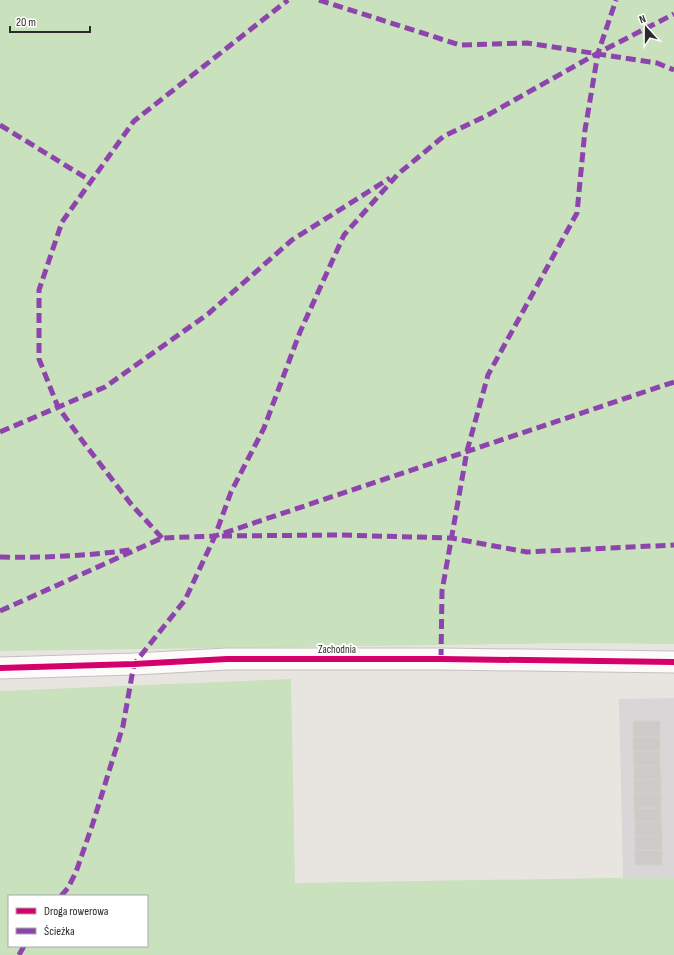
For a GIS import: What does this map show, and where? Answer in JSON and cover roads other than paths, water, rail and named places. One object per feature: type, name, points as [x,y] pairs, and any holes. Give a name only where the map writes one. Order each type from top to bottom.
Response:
[{"type":"street","name":"Zachodnia","points":[[0,668],[134,664],[227,659],[441,659],[674,662]]}]
